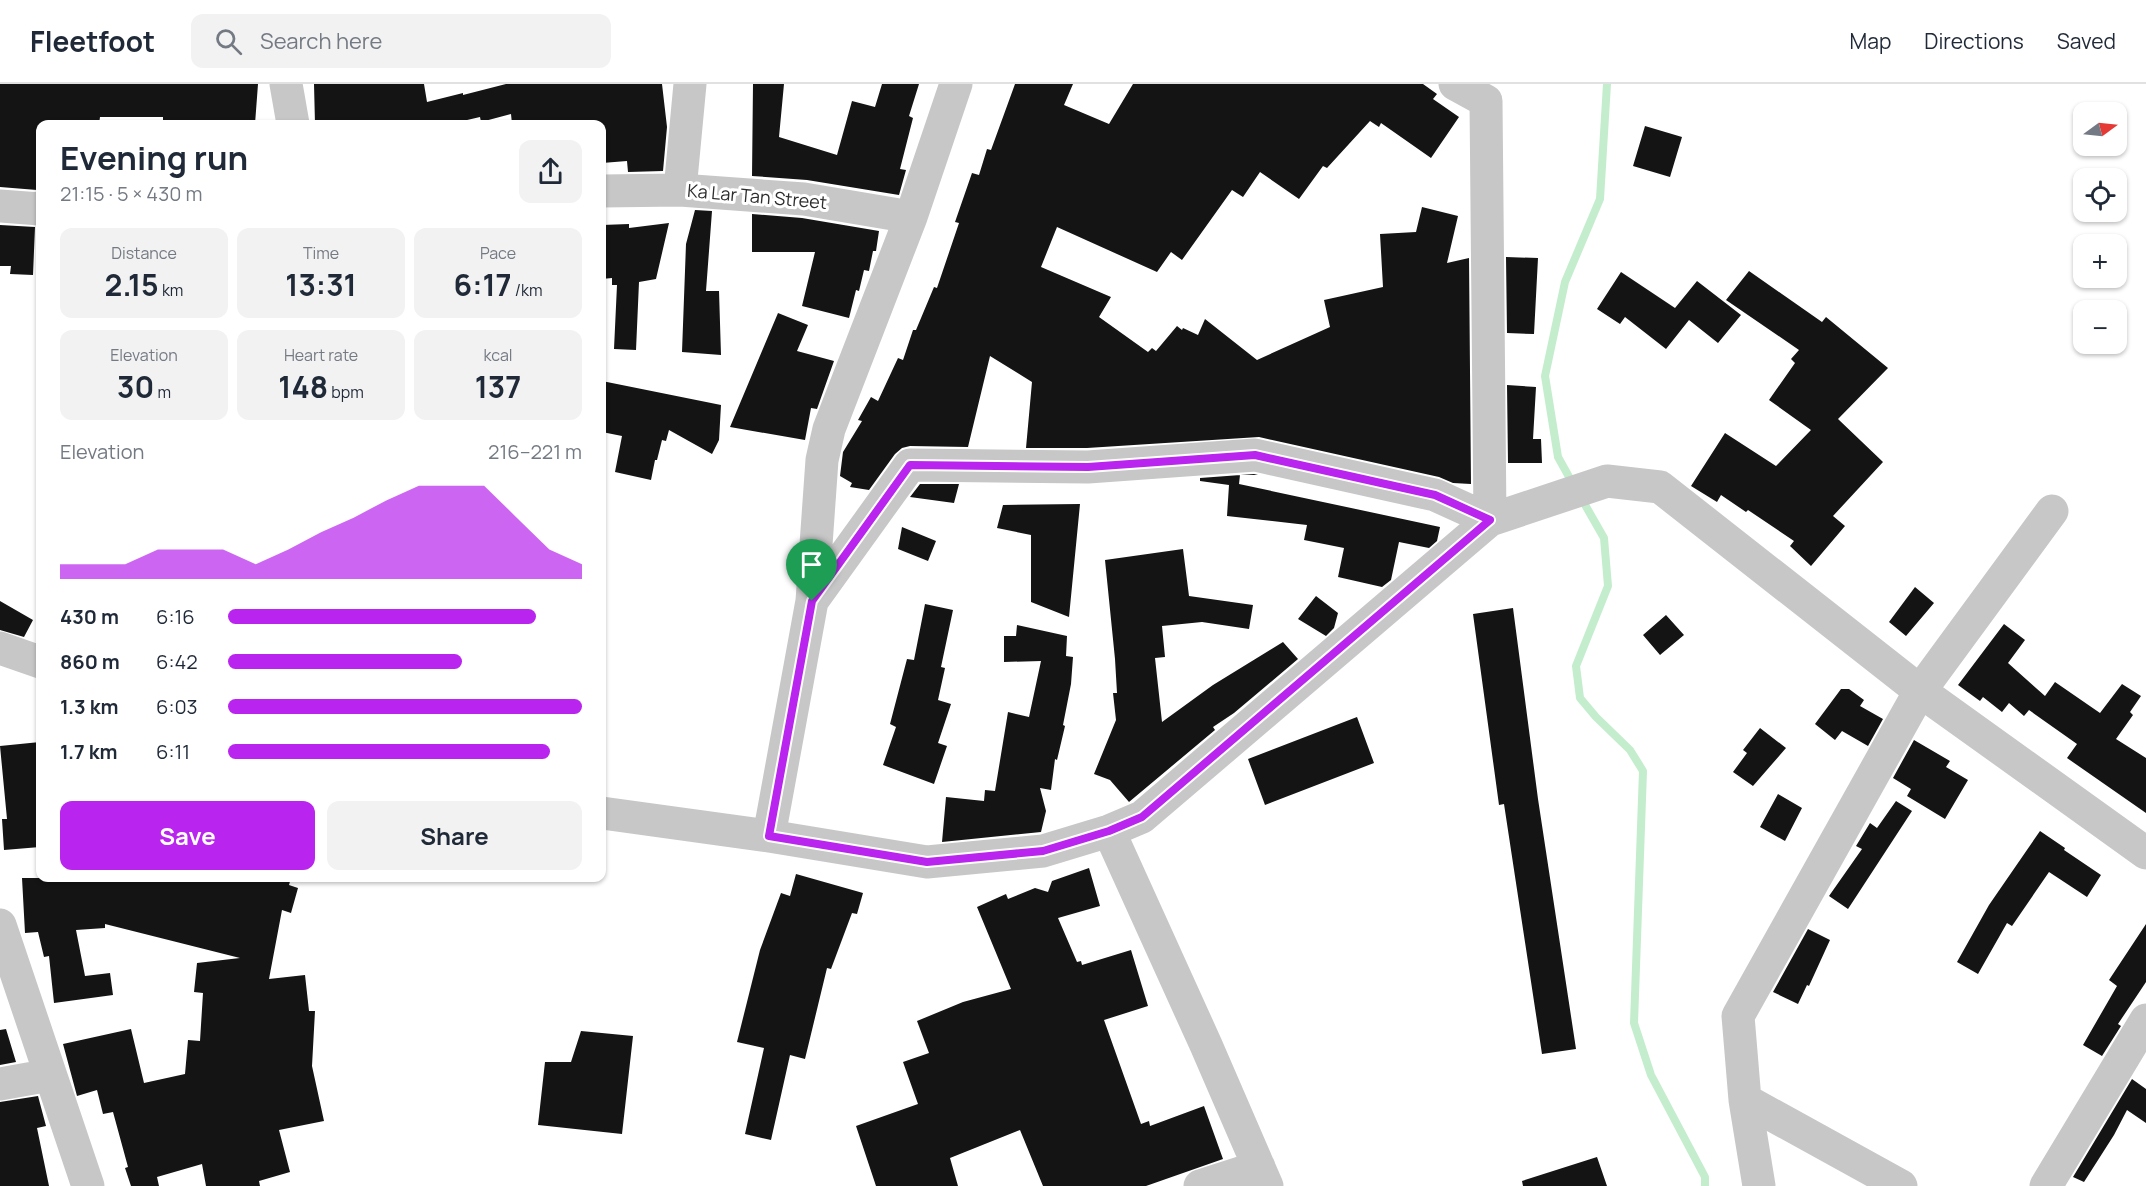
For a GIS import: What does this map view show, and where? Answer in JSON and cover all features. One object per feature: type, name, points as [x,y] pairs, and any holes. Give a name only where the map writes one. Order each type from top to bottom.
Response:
[{"type":"street","points":[[286,84],[292,120]]},
{"type":"street","points":[[680,190],[690,84]]},
{"type":"street","points":[[769,836],[812,601],[822,460],[829,429],[910,217],[956,84]]},
{"type":"street","points":[[1455,84],[1486,101],[1490,520]]},
{"type":"street","name":"Ka Lar Tan Street","points":[[606,191],[680,190],[804,199],[910,217]]},
{"type":"street","points":[[0,206],[36,209]]},
{"type":"street","points":[[812,601],[910,465],[1088,467],[1255,455],[1435,495],[1490,520]]},
{"type":"street","points":[[606,814],[769,836],[927,862],[1043,851],[1109,831],[1142,817],[1490,520],[1607,482],[1660,487],[1920,692],[2146,853]]},
{"type":"street","points":[[1759,1186],[1745,1100],[1738,1016],[1920,692],[2052,511]]},
{"type":"street","points":[[0,648],[36,661]]},
{"type":"street","points":[[1109,831],[1263,1176],[1200,1186]]},
{"type":"street","points":[[0,925],[88,1186]]},
{"type":"street","points":[[2046,1186],[2146,1020]]},
{"type":"street","points":[[0,1084],[50,1075]]},
{"type":"street","points":[[1745,1100],[1901,1186]]},
{"type":"building","points":[[0,84],[258,84],[255,120],[100,117],[100,120],[36,120],[36,190],[0,187]]},
{"type":"building","points":[[314,84],[424,84],[427,102],[506,84],[662,84],[667,127],[663,171],[628,172],[627,161],[606,163],[606,120],[512,120],[511,114],[488,120],[481,120],[480,117],[467,120],[315,120]]},
{"type":"building","points":[[753,84],[784,84],[779,137],[837,155],[852,101],[875,107],[882,84],[919,84],[909,116],[913,118],[900,169],[906,170],[899,195],[807,180],[752,176]]},
{"type":"building","points":[[1015,84],[1073,84],[1064,105],[1109,124],[1133,84],[1423,84],[1437,94],[1433,99],[1459,117],[1431,158],[1381,123],[1379,127],[1370,121],[1327,168],[1323,166],[1299,199],[1260,172],[1243,197],[1232,190],[1182,260],[1171,252],[1157,272],[1057,227],[1041,267],[1111,297],[1099,317],[1148,352],[1152,348],[1156,351],[1177,326],[1198,335],[1205,319],[1257,360],[1330,327],[1324,300],[1383,287],[1380,234],[1416,232],[1422,207],[1458,216],[1447,263],[1469,258],[1471,484],[1453,483],[1439,477],[1259,437],[1087,448],[1026,448],[1032,382],[990,356],[968,447],[910,446],[902,448],[869,490],[850,487],[852,483],[840,476],[843,452],[862,421],[858,420],[871,397],[878,401],[898,358],[903,360],[913,330],[916,330],[934,287],[937,288],[959,223],[955,222],[972,173],[979,175],[987,149],[991,150]]},
{"type":"building","points":[[1645,126],[1682,137],[1670,177],[1633,166]]},
{"type":"building","points":[[695,210],[712,211],[706,291],[719,291],[721,355],[682,352],[686,244]]},
{"type":"building","points":[[752,214],[802,218],[879,231],[876,251],[873,251],[869,271],[864,270],[849,318],[802,306],[815,252],[752,252]]},
{"type":"building","points":[[669,223],[656,279],[639,282],[636,350],[614,349],[617,285],[612,285],[612,278],[606,279],[606,225],[629,224],[629,228]]},
{"type":"building","points":[[0,225],[35,227],[33,275],[10,274],[11,266],[0,266]]},
{"type":"building","points":[[1506,257],[1538,258],[1534,334],[1507,333]]},
{"type":"building","points":[[1749,271],[1822,322],[1826,317],[1888,368],[1838,419],[1883,462],[1833,516],[1845,526],[1811,566],[1790,546],[1794,541],[1748,510],[1746,512],[1721,495],[1717,502],[1691,486],[1725,433],[1776,466],[1811,430],[1769,400],[1795,363],[1791,359],[1799,350],[1726,300]]},
{"type":"building","points":[[1621,272],[1675,308],[1697,281],[1741,315],[1718,343],[1689,320],[1666,349],[1625,317],[1620,324],[1597,309]]},
{"type":"building","points":[[778,313],[808,325],[797,351],[834,361],[817,409],[811,408],[805,440],[730,427]]},
{"type":"building","points":[[606,382],[721,405],[719,440],[712,454],[669,430],[666,441],[662,440],[651,480],[615,472],[622,436],[606,433]]},
{"type":"building","points":[[1507,385],[1536,387],[1533,439],[1541,439],[1542,463],[1508,463]]},
{"type":"building","points":[[1240,475],[1239,484],[1440,527],[1437,541],[1429,548],[1399,542],[1391,580],[1382,587],[1338,577],[1344,548],[1304,540],[1307,525],[1227,516],[1229,485],[1200,481],[1200,478]]},
{"type":"building","points":[[920,484],[959,484],[954,503],[910,497]]},
{"type":"building","points":[[1080,504],[1069,617],[1031,602],[1031,535],[997,528],[1003,505]]},
{"type":"building","points":[[902,527],[936,541],[928,561],[898,549]]},
{"type":"building","points":[[1183,549],[1189,596],[1253,605],[1249,629],[1202,622],[1162,626],[1165,657],[1155,658],[1162,722],[1213,685],[1283,642],[1298,659],[1234,713],[1213,727],[1215,730],[1129,802],[1110,780],[1094,774],[1116,720],[1113,693],[1117,693],[1115,659],[1105,560]]},
{"type":"building","points":[[1915,587],[1934,603],[1906,636],[1889,622]]},
{"type":"building","points":[[1316,596],[1338,613],[1334,628],[1326,636],[1298,619]]},
{"type":"building","points":[[0,601],[33,620],[24,637],[0,630]]},
{"type":"building","points":[[925,604],[953,610],[941,667],[945,668],[938,700],[951,704],[938,743],[947,746],[934,784],[883,765],[896,727],[890,724],[907,659],[914,660]]},
{"type":"building","points":[[1513,608],[1538,799],[1576,1049],[1542,1054],[1504,804],[1499,805],[1473,614]]},
{"type":"building","points":[[1666,615],[1684,635],[1660,655],[1643,635]]},
{"type":"building","points":[[2004,624],[2025,640],[2008,663],[2045,696],[2055,682],[2100,713],[2122,684],[2141,696],[2130,712],[2133,715],[2116,739],[2146,758],[2146,813],[2067,758],[2077,744],[2029,710],[2024,716],[2009,703],[2002,712],[1983,697],[1980,701],[1958,685]]},
{"type":"building","points":[[1017,625],[1067,636],[1066,656],[1073,657],[1071,684],[1063,725],[1065,726],[1057,760],[1055,759],[1051,790],[1040,788],[1046,811],[1041,832],[942,842],[946,797],[984,801],[985,790],[995,791],[1008,712],[1029,717],[1041,661],[1004,662],[1004,636],[1016,636]]},
{"type":"building","points":[[1841,689],[1849,689],[1864,700],[1860,706],[1883,719],[1868,746],[1842,731],[1835,740],[1815,724]]},
{"type":"building","points":[[1357,717],[1374,763],[1265,805],[1248,759]]},
{"type":"building","points":[[1760,728],[1786,748],[1753,786],[1733,772],[1747,753],[1743,750]]},
{"type":"building","points":[[1914,740],[1950,761],[1946,767],[1968,780],[1945,819],[1907,796],[1911,789],[1893,778]]},
{"type":"building","points":[[36,742],[36,847],[4,850],[2,819],[7,819],[0,746]]},
{"type":"building","points":[[1778,794],[1802,808],[1785,841],[1760,827]]},
{"type":"building","points":[[1896,801],[1912,811],[1848,909],[1829,896],[1862,849],[1856,846],[1870,823],[1877,828]]},
{"type":"building","points":[[2040,831],[2101,875],[2087,897],[2049,872],[2012,926],[2007,923],[1978,974],[1957,962],[1989,905]]},
{"type":"building","points":[[1089,868],[1100,906],[1058,918],[1077,962],[1081,961],[1082,965],[1131,950],[1148,1006],[1104,1020],[1141,1124],[1149,1121],[1150,1126],[1204,1106],[1223,1159],[1146,1186],[1043,1186],[1020,1130],[950,1158],[958,1186],[876,1186],[856,1126],[918,1104],[903,1062],[929,1053],[917,1021],[963,1002],[1011,989],[977,907],[1006,894],[1008,899],[1035,888],[1048,892],[1052,881]]},
{"type":"building","points":[[796,874],[863,893],[857,914],[852,913],[831,969],[827,968],[805,1059],[790,1055],[771,1140],[745,1134],[764,1048],[737,1042],[760,950],[781,893],[790,896]]},
{"type":"building","points":[[22,878],[36,878],[36,882],[290,882],[289,885],[298,888],[291,913],[282,910],[269,979],[305,975],[309,1011],[315,1011],[312,1066],[324,1121],[279,1130],[290,1172],[259,1181],[260,1186],[206,1186],[202,1164],[157,1177],[159,1186],[131,1186],[113,1112],[103,1114],[97,1090],[77,1096],[63,1044],[131,1029],[144,1083],[185,1074],[188,1040],[200,1041],[203,993],[194,992],[197,963],[240,958],[105,924],[105,928],[76,930],[85,976],[110,973],[113,995],[54,1003],[49,956],[44,957],[38,932],[25,933]]},
{"type":"building","points":[[2146,924],[2146,982],[2118,1024],[2121,1026],[2102,1056],[2083,1045],[2117,986],[2109,980]]},
{"type":"building","points":[[1808,929],[1830,940],[1798,1004],[1773,992]]},
{"type":"building","points":[[6,1029],[16,1062],[0,1065],[0,1030]]},
{"type":"building","points":[[581,1031],[633,1036],[622,1134],[538,1125],[545,1062],[571,1062]]},
{"type":"building","points":[[2132,1079],[2146,1089],[2146,1123],[2127,1110],[2084,1182],[2073,1177]]},
{"type":"building","points":[[38,1096],[46,1126],[37,1128],[49,1186],[0,1186],[0,1102]]},
{"type":"building","points":[[1597,1157],[1607,1186],[1523,1186],[1522,1181]]},
{"type":"waterway","points":[[1573,484],[1558,457],[1545,376],[1565,282],[1600,199],[1607,84]]},
{"type":"waterway","points":[[1580,496],[1604,538],[1608,586],[1576,666],[1580,698],[1630,750],[1643,771],[1634,1023],[1651,1075],[1705,1177],[1705,1186]]},
{"type":"route","points":[[1255,455],[1435,495],[1490,520],[1142,817],[1109,831],[1043,851],[1014,855],[927,862],[769,836],[812,601],[910,465],[1088,467],[1255,455]]}]
